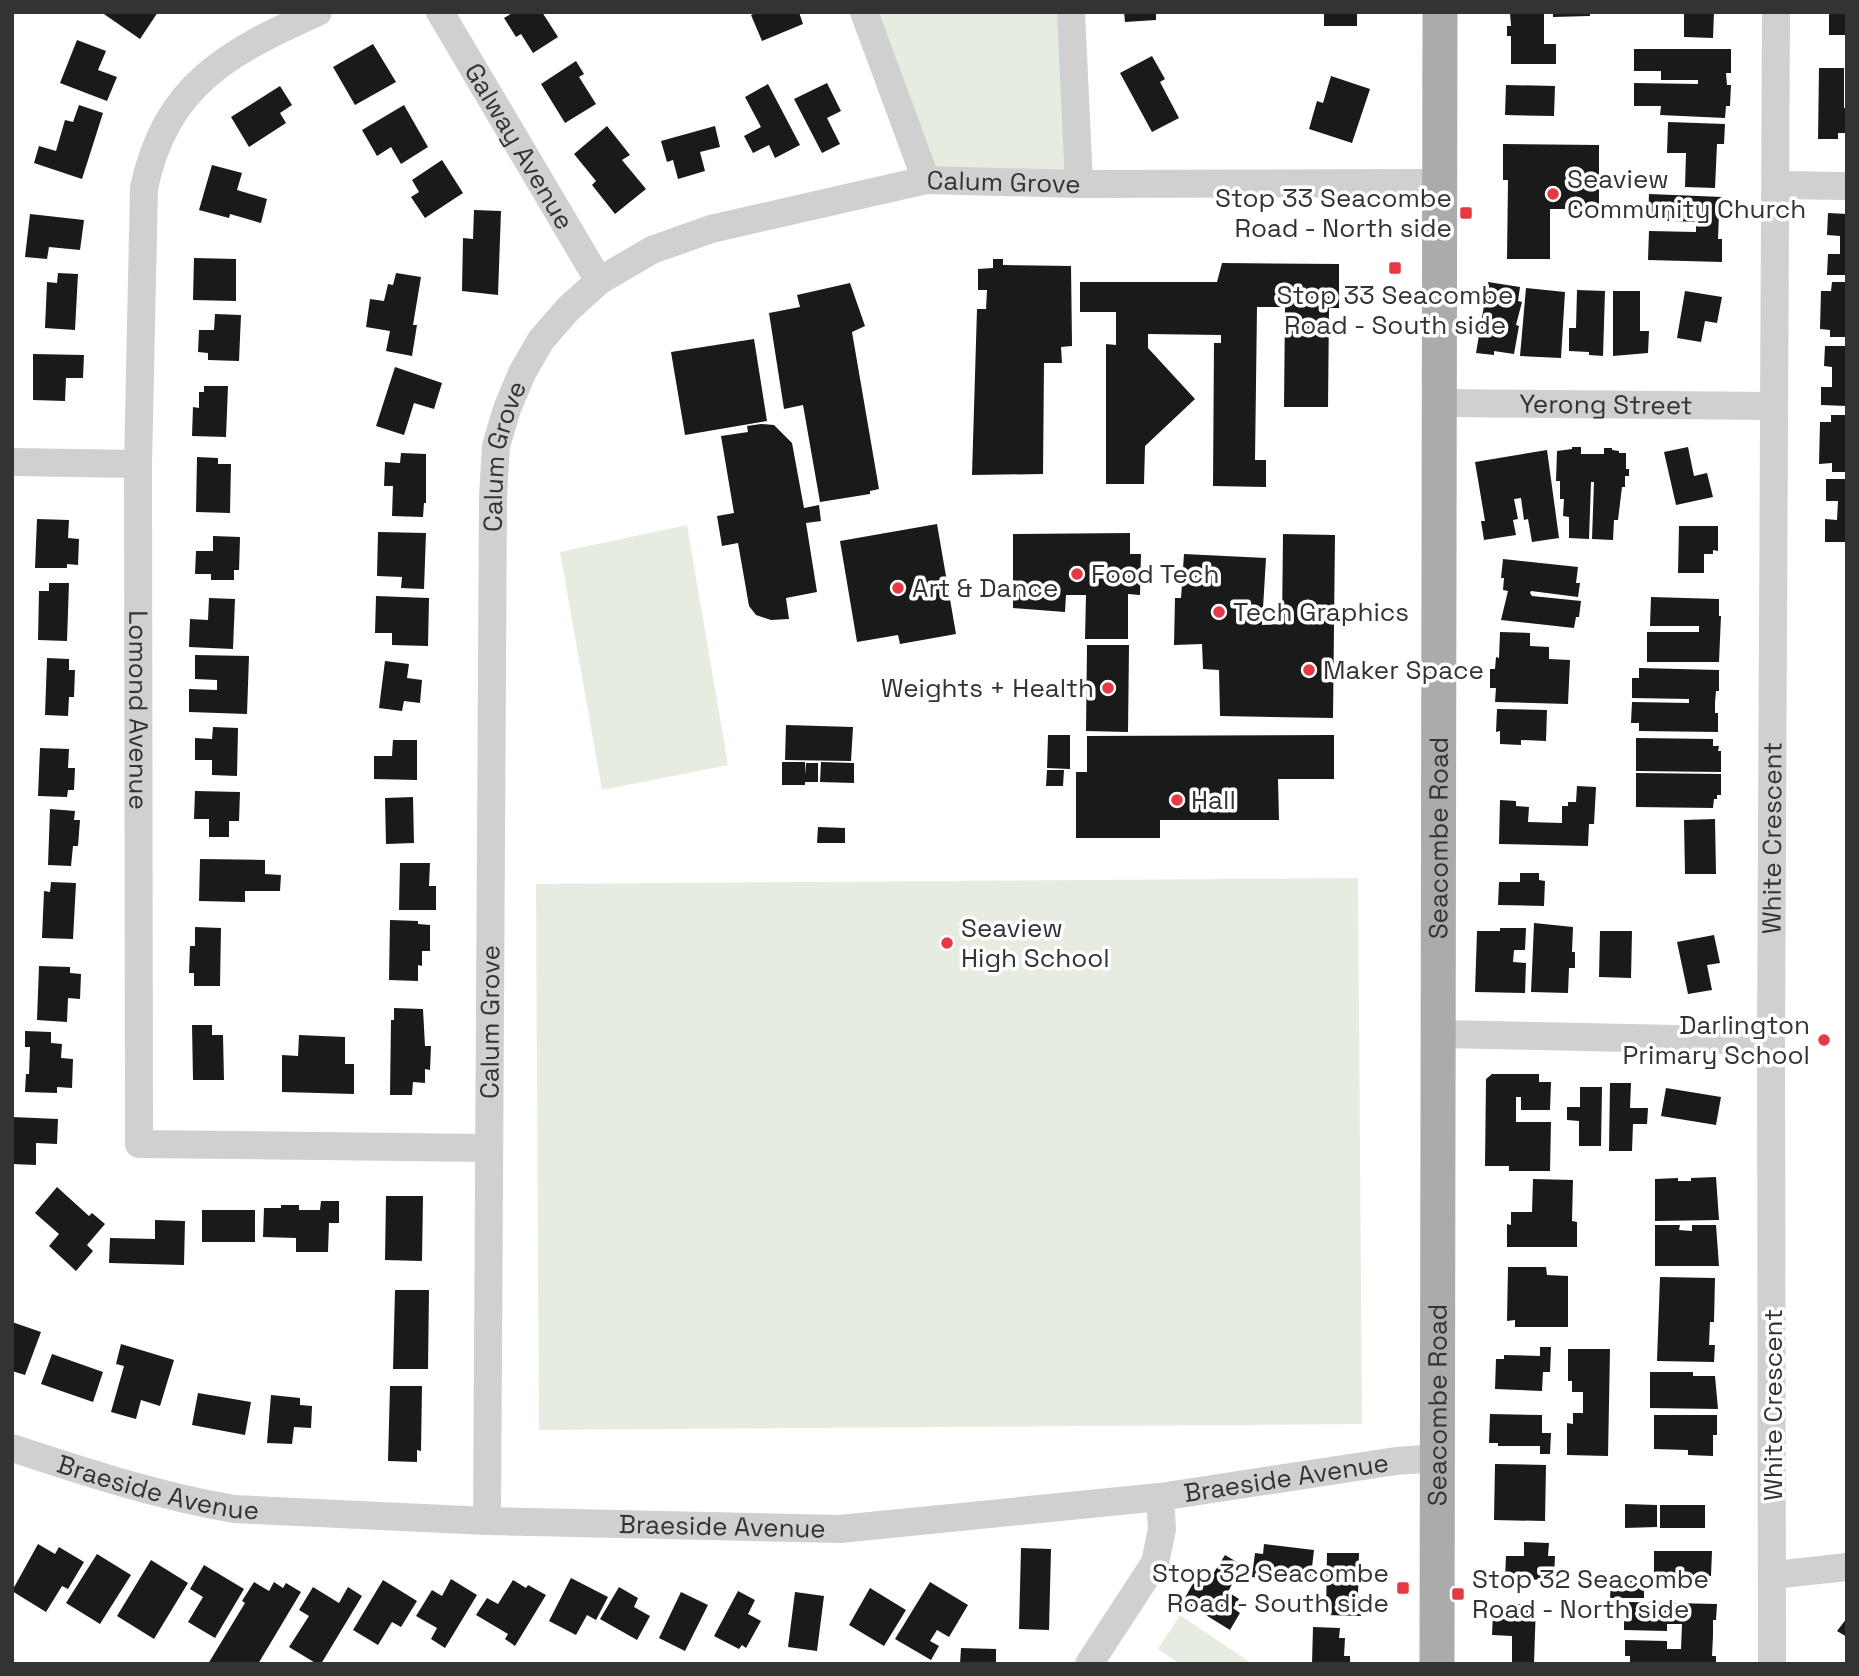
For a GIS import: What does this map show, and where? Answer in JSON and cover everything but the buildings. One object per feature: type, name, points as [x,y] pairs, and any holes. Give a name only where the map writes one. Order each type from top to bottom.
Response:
[{"type":"main road","name":"Seacombe Road","points":[[1437,1664],[1440,12]]},
{"type":"street","name":"Lomond Avenue","points":[[318,12],[258,39],[218,65],[189,93],[176,110],[153,156],[144,188],[138,464],[139,1144],[489,1147]]},
{"type":"street","name":"Galway Avenue","points":[[440,12],[599,281]]},
{"type":"street","points":[[863,12],[926,180]]},
{"type":"street","points":[[1071,12],[1079,184]]},
{"type":"street","name":"White Crescent","points":[[1772,1664],[1771,1041],[1776,12]]},
{"type":"street","name":"Calum Grove","points":[[487,1521],[493,510],[496,446],[522,373],[541,340],[568,309],[599,281],[652,250],[711,229],[926,180],[1079,184],[1440,183]]},
{"type":"street","points":[[1776,185],[1847,186]]},
{"type":"street","name":"Yerong Street","points":[[1440,403],[1774,406]]},
{"type":"street","points":[[12,463],[138,464]]},
{"type":"street","points":[[1440,1034],[1771,1041]]},
{"type":"street","name":"Braeside Avenue","points":[[12,1448],[90,1474],[233,1509],[487,1521],[840,1529],[1160,1497],[1396,1461],[1438,1458]]},
{"type":"street","points":[[1088,1664],[1155,1563],[1162,1530],[1160,1497]]},
{"type":"street","points":[[1773,1575],[1847,1567]]},
{"type":"shaded area","points":[[871,12],[1066,12],[1074,177],[932,174]]},
{"type":"shaded area","points":[[687,525],[728,765],[602,790],[560,552]]},
{"type":"shaded area","points":[[1358,878],[1362,1424],[539,1430],[536,884]]},
{"type":"shaded area","points":[[1180,1615],[1251,1664],[1180,1664],[1158,1649]]},
{"type":"place","name":"Seaview Community Church","points":[[1553,194]]},
{"type":"place","name":"Stop 33 Seacombe Road - North side","points":[[1466,213]]},
{"type":"place","name":"Stop 33 Seacombe Road - South side","points":[[1395,268]]},
{"type":"place","name":"Food Tech","points":[[1077,574]]},
{"type":"place","name":"Art & Dance","points":[[898,588]]},
{"type":"place","name":"Tech Graphics","points":[[1219,612]]},
{"type":"place","name":"Maker Space","points":[[1309,670]]},
{"type":"place","name":"Weights + Health","points":[[1108,688]]},
{"type":"place","name":"Hall","points":[[1177,800]]},
{"type":"place","name":"Seaview High School","points":[[947,943]]},
{"type":"place","name":"Darlington Primary School","points":[[1824,1040]]},
{"type":"place","name":"Stop 32 Seacombe Road - South side","points":[[1403,1588]]},
{"type":"place","name":"Stop 32 Seacombe Road - North side","points":[[1458,1594]]}]
